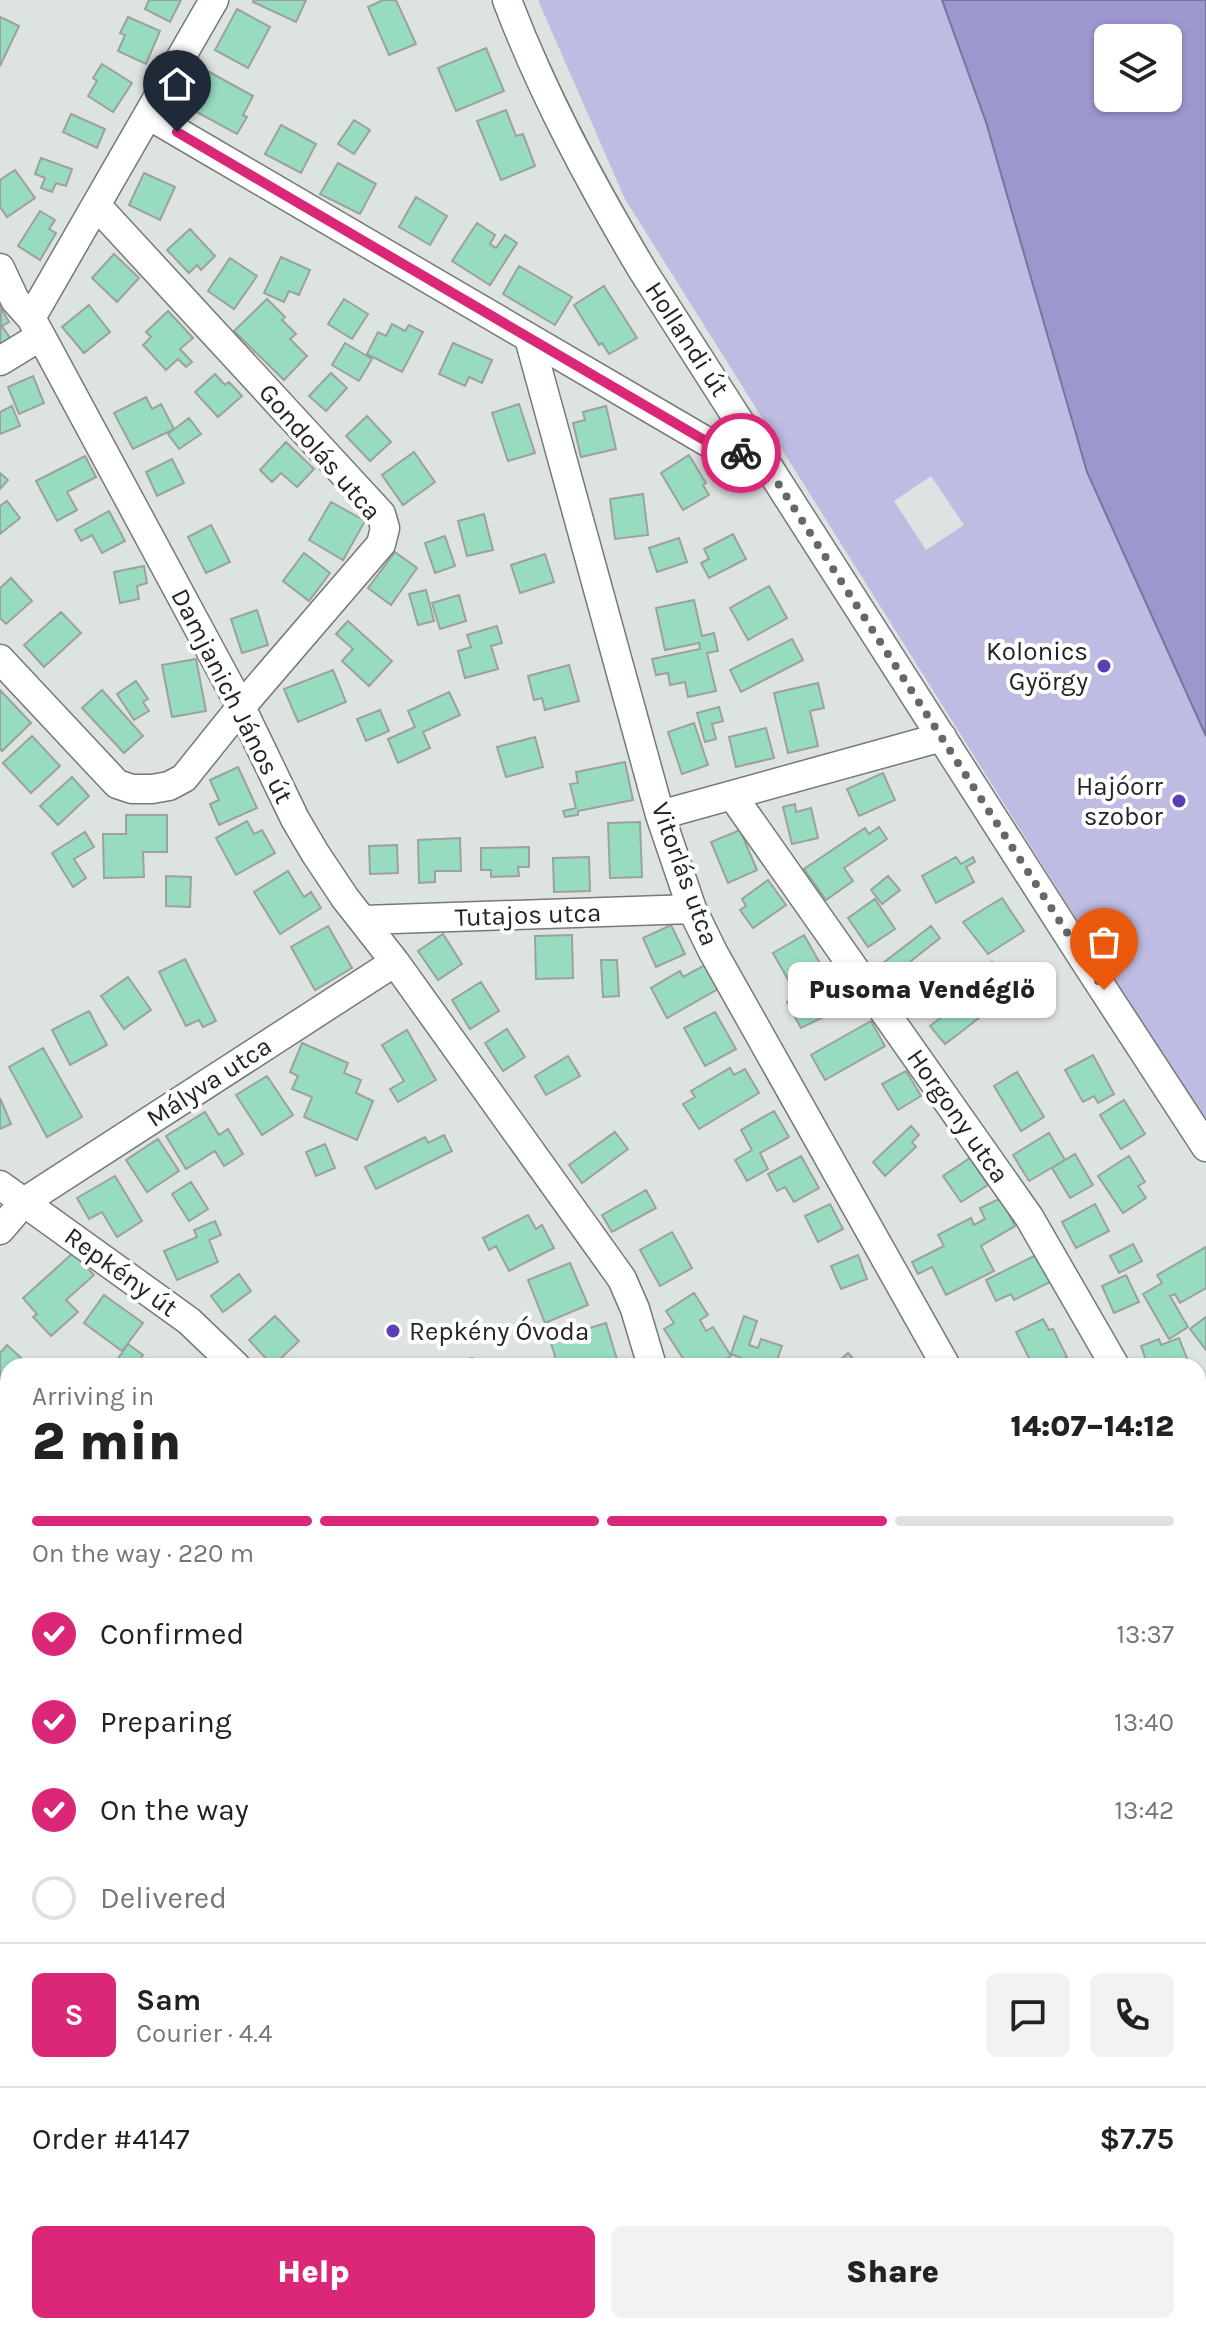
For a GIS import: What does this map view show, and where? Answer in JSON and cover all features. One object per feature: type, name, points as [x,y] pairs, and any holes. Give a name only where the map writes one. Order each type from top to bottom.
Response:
[{"type":"street","points":[[0,361],[36,327],[97,206],[214,0]]},
{"type":"street","name":"Hollandi út","points":[[507,0],[553,106],[606,208],[756,449],[1206,1147]]},
{"type":"street","points":[[150,116],[728,454],[756,449]]},
{"type":"street","name":"Gondolás utca","points":[[0,659],[117,784],[132,789],[169,786],[184,778],[381,544],[385,528],[381,514],[97,206]]},
{"type":"street","name":"Damjanich János út","points":[[0,268],[15,300],[36,327],[241,707],[295,819],[345,898],[395,962],[622,1279],[650,1358]]},
{"type":"street","name":"Vitorlás utca","points":[[529,338],[660,815],[692,909],[713,952],[941,1358]]},
{"type":"street","points":[[660,815],[942,737]]},
{"type":"street","name":"Horgony utca","points":[[732,795],[1029,1217],[1110,1358]]},
{"type":"street","name":"Tutajos utca","points":[[364,920],[692,909]]},
{"type":"street","name":"Mályva utca","points":[[0,1230],[24,1202],[395,962]]},
{"type":"street","name":"Repkény út","points":[[0,1185],[189,1321],[228,1358]]},
{"type":"shaded area","points":[[538,0],[942,0],[986,122],[1087,472],[1206,736],[1206,1126],[625,199]],"holes":[[[931,476],[964,525],[926,550],[894,501]]]},
{"type":"shaded area","points":[[942,0],[1206,0],[1206,736],[1087,472],[986,122]]},
{"type":"building","points":[[149,0],[181,0],[170,22],[145,9]]},
{"type":"building","points":[[254,0],[306,0],[296,22]]},
{"type":"building","points":[[383,0],[396,0],[416,44],[389,55],[368,7]]},
{"type":"building","points":[[237,9],[270,27],[248,68],[215,50]]},
{"type":"building","points":[[0,17],[19,26],[0,66]]},
{"type":"building","points":[[128,17],[160,31],[146,64],[118,51],[125,35],[120,33]]},
{"type":"building","points":[[486,48],[504,91],[456,111],[438,68]]},
{"type":"building","points":[[102,64],[132,83],[113,112],[88,96],[97,81],[93,78]]},
{"type":"building","points":[[202,68],[253,96],[243,115],[247,117],[237,134],[182,104]]},
{"type":"building","points":[[506,110],[516,136],[523,134],[535,166],[501,180],[477,121]]},
{"type":"building","points":[[71,114],[105,129],[97,148],[63,132]]},
{"type":"building","points":[[354,120],[370,130],[354,154],[338,144]]},
{"type":"building","points":[[281,125],[316,144],[301,173],[265,154]]},
{"type":"building","points":[[41,158],[72,169],[66,186],[56,183],[52,192],[41,188],[45,178],[35,174]]},
{"type":"building","points":[[338,163],[376,184],[360,214],[320,194]]},
{"type":"building","points":[[15,170],[35,198],[7,217],[0,207],[0,180]]},
{"type":"building","points":[[144,173],[175,187],[160,220],[129,205]]},
{"type":"building","points":[[416,197],[447,216],[430,245],[399,227]]},
{"type":"building","points":[[40,211],[55,220],[49,229],[56,233],[40,260],[18,246]]},
{"type":"building","points":[[477,223],[495,235],[490,244],[496,248],[505,235],[517,243],[490,285],[452,261]]},
{"type":"building","points":[[190,229],[215,256],[201,270],[197,265],[189,273],[167,250]]},
{"type":"building","points":[[114,254],[139,278],[117,302],[92,278]]},
{"type":"building","points":[[281,257],[310,270],[299,295],[289,291],[284,302],[264,293]]},
{"type":"building","points":[[230,258],[257,276],[234,309],[208,291]]},
{"type":"building","points":[[519,266],[572,297],[555,325],[503,294]]},
{"type":"building","points":[[604,286],[637,338],[609,354],[602,343],[599,345],[574,305]]},
{"type":"building","points":[[267,299],[285,317],[282,320],[296,334],[290,339],[307,356],[284,380],[234,331]]},
{"type":"building","points":[[344,299],[368,314],[352,339],[328,324]]},
{"type":"building","points":[[89,305],[110,332],[84,353],[62,327]]},
{"type":"building","points":[[1,308],[9,322],[2,326],[12,341],[0,349]]},
{"type":"building","points":[[168,311],[193,338],[180,349],[192,362],[186,367],[178,359],[166,370],[143,345],[151,337],[146,332]]},
{"type":"building","points":[[392,324],[405,331],[409,325],[423,332],[402,372],[367,354],[378,332],[386,336]]},
{"type":"building","points":[[345,343],[372,359],[359,381],[332,365]]},
{"type":"building","points":[[453,343],[492,360],[482,383],[469,377],[465,386],[439,374]]},
{"type":"building","points":[[331,373],[347,388],[326,411],[309,396]]},
{"type":"building","points":[[215,374],[225,385],[229,382],[242,396],[218,417],[195,392]]},
{"type":"building","points":[[33,376],[44,403],[19,414],[8,387]]},
{"type":"building","points":[[146,397],[152,409],[161,404],[174,429],[133,449],[114,413]]},
{"type":"building","points":[[519,404],[535,453],[508,461],[492,413]]},
{"type":"building","points":[[12,406],[20,426],[0,434],[0,412]]},
{"type":"building","points":[[606,406],[616,449],[581,457],[573,423],[585,420],[583,412]]},
{"type":"building","points":[[367,416],[391,442],[370,461],[346,436]]},
{"type":"building","points":[[189,418],[201,434],[179,449],[168,434]]},
{"type":"building","points":[[286,442],[314,469],[297,487],[281,473],[272,482],[260,470]]},
{"type":"building","points":[[414,452],[435,482],[403,505],[382,475]]},
{"type":"building","points":[[689,455],[706,483],[703,485],[709,495],[683,510],[661,473]]},
{"type":"building","points":[[85,456],[96,477],[67,492],[77,510],[57,521],[36,481]]},
{"type":"building","points":[[172,459],[184,483],[157,496],[146,472]]},
{"type":"building","points":[[0,473],[8,480],[0,489]]},
{"type":"building","points":[[643,494],[648,535],[615,539],[610,499]]},
{"type":"building","points":[[7,501],[20,518],[0,534],[0,506]]},
{"type":"building","points":[[331,502],[365,521],[343,560],[309,540]]},
{"type":"building","points":[[109,511],[125,541],[102,553],[92,535],[81,541],[75,530]]},
{"type":"building","points":[[484,514],[493,550],[467,556],[458,521]]},
{"type":"building","points":[[211,525],[230,562],[206,573],[188,537]]},
{"type":"building","points":[[733,534],[746,559],[709,578],[701,563],[709,559],[704,549]]},
{"type":"building","points":[[445,536],[455,566],[435,573],[425,543]]},
{"type":"building","points":[[679,538],[687,562],[657,572],[649,548]]},
{"type":"building","points":[[395,552],[417,568],[391,605],[368,588]]},
{"type":"building","points":[[304,553],[330,573],[309,601],[283,581]]},
{"type":"building","points":[[545,554],[554,582],[520,593],[511,565]]},
{"type":"building","points":[[144,566],[147,583],[137,586],[139,599],[120,603],[114,572]]},
{"type":"building","points":[[11,578],[32,601],[6,624],[0,618],[0,588]]},
{"type":"building","points":[[769,586],[787,618],[748,640],[730,608]]},
{"type":"building","points":[[426,590],[434,621],[418,625],[409,594]]},
{"type":"building","points":[[459,595],[466,621],[440,629],[432,603]]},
{"type":"building","points":[[694,600],[702,636],[714,633],[718,651],[707,653],[716,691],[688,697],[685,682],[670,685],[668,673],[656,675],[652,659],[700,649],[699,643],[665,650],[656,608]]},
{"type":"building","points":[[257,610],[268,645],[242,653],[231,619]]},
{"type":"building","points":[[61,612],[81,633],[44,667],[24,645]]},
{"type":"building","points":[[348,621],[392,661],[369,686],[342,661],[353,649],[336,634]]},
{"type":"building","points":[[497,626],[502,643],[491,646],[498,669],[465,678],[458,651],[471,647],[467,635]]},
{"type":"building","points":[[792,639],[803,660],[741,692],[730,670]]},
{"type":"building","points":[[196,659],[206,711],[172,717],[162,665]]},
{"type":"building","points":[[569,665],[579,701],[545,710],[542,698],[534,700],[528,676]]},
{"type":"building","points":[[333,670],[346,702],[298,722],[284,689]]},
{"type":"building","points":[[136,681],[148,699],[143,702],[149,711],[134,720],[117,694]]},
{"type":"building","points":[[818,683],[824,708],[810,711],[818,746],[788,753],[774,693]]},
{"type":"building","points":[[0,690],[31,723],[2,751],[0,749]]},
{"type":"building","points":[[102,690],[143,736],[124,753],[82,708]]},
{"type":"building","points":[[449,692],[460,715],[423,732],[430,748],[398,763],[388,739],[415,727],[408,711]]},
{"type":"building","points":[[719,707],[723,721],[712,724],[716,739],[705,742],[697,713]]},
{"type":"building","points":[[380,710],[389,731],[366,741],[357,719]]},
{"type":"building","points":[[694,723],[708,765],[682,774],[668,732]]},
{"type":"building","points":[[766,728],[774,758],[736,767],[729,737]]},
{"type":"building","points":[[32,736],[60,766],[31,793],[3,763]]},
{"type":"building","points":[[535,737],[543,767],[506,777],[497,747]]},
{"type":"building","points":[[625,762],[633,800],[578,811],[578,815],[565,817],[563,811],[576,808],[570,784],[578,783],[576,772]]},
{"type":"building","points":[[238,767],[257,808],[219,825],[210,804],[219,800],[210,780]]},
{"type":"building","points":[[883,773],[895,800],[859,816],[847,789]]},
{"type":"building","points":[[72,777],[89,796],[58,825],[40,806]]},
{"type":"building","points":[[795,804],[796,812],[811,808],[818,838],[792,844],[783,807]]},
{"type":"building","points":[[126,815],[167,815],[167,852],[143,852],[144,877],[104,878],[103,834],[126,834]]},
{"type":"building","points":[[247,821],[254,834],[262,830],[275,853],[236,875],[216,838]]},
{"type":"building","points":[[640,822],[642,877],[610,878],[608,823]]},
{"type":"building","points":[[879,827],[887,839],[844,868],[853,881],[826,900],[804,869],[865,828],[869,834]]},
{"type":"building","points":[[740,830],[757,870],[728,883],[711,842]]},
{"type":"building","points":[[85,832],[94,847],[74,859],[86,878],[73,887],[52,853]]},
{"type":"building","points":[[460,838],[461,871],[435,871],[435,882],[419,883],[418,840]]},
{"type":"building","points":[[397,845],[398,873],[370,874],[369,846]]},
{"type":"building","points":[[529,847],[529,867],[518,867],[519,876],[491,877],[491,870],[481,870],[481,848]]},
{"type":"building","points":[[589,857],[590,891],[554,892],[553,858]]},
{"type":"building","points":[[956,857],[961,864],[973,857],[975,862],[966,867],[974,882],[936,903],[922,876]]},
{"type":"building","points":[[288,871],[304,897],[311,892],[321,908],[280,934],[254,892]]},
{"type":"building","points":[[166,876],[191,877],[190,907],[166,906]]},
{"type":"building","points":[[888,876],[900,890],[882,904],[871,890]]},
{"type":"building","points":[[768,880],[786,905],[753,928],[740,910],[746,906],[742,899]]},
{"type":"building","points":[[1002,898],[1024,931],[988,954],[963,922]]},
{"type":"building","points":[[875,899],[895,929],[868,947],[848,918]]},
{"type":"building","points":[[671,925],[685,954],[656,967],[643,938]]},
{"type":"building","points":[[328,926],[352,968],[315,990],[291,947]]},
{"type":"building","points":[[931,926],[940,938],[911,961],[922,975],[898,993],[878,967]]},
{"type":"building","points":[[443,934],[462,964],[438,980],[418,951]]},
{"type":"building","points":[[572,935],[573,978],[536,979],[535,936]]},
{"type":"building","points":[[804,935],[821,965],[790,983],[773,953]]},
{"type":"building","points":[[185,959],[216,1021],[203,1027],[199,1020],[186,1026],[159,972]]},
{"type":"building","points":[[601,960],[617,960],[619,996],[603,997]]},
{"type":"building","points":[[992,962],[1013,1006],[992,1016],[981,991],[937,1012],[929,995]]},
{"type":"building","points":[[705,965],[718,989],[667,1018],[651,988],[680,971],[683,977]]},
{"type":"building","points":[[839,976],[852,1003],[801,1028],[787,1002]]},
{"type":"building","points":[[128,977],[151,1010],[124,1029],[101,996]]},
{"type":"building","points":[[481,982],[499,1011],[470,1029],[452,1000]]},
{"type":"building","points":[[965,999],[979,1018],[945,1044],[930,1026]]},
{"type":"building","points":[[89,1011],[107,1045],[70,1065],[52,1030]]},
{"type":"building","points":[[715,1012],[736,1049],[705,1066],[684,1028]]},
{"type":"building","points":[[871,1021],[885,1046],[825,1080],[811,1055]]},
{"type":"building","points":[[507,1029],[525,1057],[503,1071],[485,1043]]},
{"type":"building","points":[[407,1030],[436,1080],[398,1102],[390,1089],[404,1081],[382,1045]]},
{"type":"building","points":[[302,1043],[348,1063],[344,1073],[361,1080],[356,1093],[373,1101],[357,1140],[304,1117],[312,1097],[292,1089],[298,1076],[290,1072]]},
{"type":"building","points":[[43,1048],[82,1117],[47,1137],[9,1067]]},
{"type":"building","points":[[1093,1055],[1114,1094],[1098,1103],[1094,1096],[1083,1102],[1065,1070]]},
{"type":"building","points":[[568,1056],[580,1076],[546,1095],[535,1076]]},
{"type":"building","points":[[730,1068],[734,1075],[745,1069],[759,1093],[699,1129],[683,1104],[695,1097],[691,1091]]},
{"type":"building","points":[[906,1071],[921,1096],[898,1110],[882,1084]]},
{"type":"building","points":[[1017,1072],[1044,1117],[1021,1131],[994,1086]]},
{"type":"building","points":[[267,1076],[293,1115],[262,1135],[236,1095]]},
{"type":"building","points":[[0,1098],[11,1124],[0,1129]]},
{"type":"building","points":[[1124,1100],[1145,1134],[1121,1149],[1100,1115]]},
{"type":"building","points":[[774,1111],[789,1137],[760,1153],[768,1169],[747,1181],[735,1160],[752,1150],[741,1130]]},
{"type":"building","points":[[205,1112],[219,1135],[228,1129],[243,1154],[224,1166],[215,1151],[186,1169],[166,1136]]},
{"type":"building","points":[[911,1126],[919,1135],[912,1142],[916,1147],[885,1176],[873,1162]]},
{"type":"building","points":[[615,1132],[628,1149],[582,1183],[569,1165]]},
{"type":"building","points":[[1049,1133],[1065,1160],[1029,1181],[1013,1155]]},
{"type":"building","points":[[444,1135],[452,1151],[376,1189],[365,1167],[425,1137],[428,1143]]},
{"type":"building","points":[[158,1139],[179,1171],[147,1192],[126,1160]]},
{"type":"building","points":[[325,1144],[335,1168],[316,1176],[306,1152]]},
{"type":"building","points":[[1075,1154],[1093,1185],[1070,1198],[1052,1168]]},
{"type":"building","points":[[801,1156],[819,1188],[794,1202],[785,1187],[777,1191],[768,1174]]},
{"type":"building","points":[[1129,1156],[1145,1182],[1138,1186],[1146,1198],[1123,1213],[1098,1176]]},
{"type":"building","points":[[970,1158],[988,1185],[961,1202],[943,1176]]},
{"type":"building","points":[[115,1176],[142,1221],[117,1237],[102,1212],[89,1219],[77,1198]]},
{"type":"building","points":[[191,1182],[208,1209],[189,1221],[172,1194]]},
{"type":"building","points":[[646,1190],[656,1208],[612,1232],[602,1215]]},
{"type":"building","points":[[1001,1198],[1015,1226],[981,1246],[994,1271],[946,1295],[932,1267],[918,1274],[912,1262],[944,1246],[938,1235],[971,1218],[974,1225],[985,1219],[980,1208]]},
{"type":"building","points":[[830,1204],[843,1229],[818,1242],[805,1216]]},
{"type":"building","points":[[1095,1204],[1109,1231],[1076,1248],[1062,1222]]},
{"type":"building","points":[[528,1215],[536,1229],[542,1225],[554,1248],[509,1271],[496,1246],[489,1250],[483,1238]]},
{"type":"building","points":[[215,1221],[221,1235],[209,1240],[218,1262],[177,1280],[164,1251],[197,1237],[194,1230]]},
{"type":"building","points":[[672,1232],[692,1268],[660,1286],[640,1250]]},
{"type":"building","points":[[1133,1244],[1142,1261],[1119,1273],[1110,1256]]},
{"type":"building","points":[[1206,1247],[1206,1288],[1180,1303],[1175,1294],[1170,1296],[1188,1327],[1169,1339],[1143,1294],[1162,1283],[1157,1275]]},
{"type":"building","points":[[73,1253],[94,1275],[66,1300],[78,1312],[51,1336],[33,1317],[37,1314],[23,1298]]},
{"type":"building","points":[[1040,1253],[1054,1280],[1014,1300],[1011,1294],[996,1301],[986,1280]]},
{"type":"building","points":[[858,1255],[867,1279],[841,1289],[831,1266]]},
{"type":"building","points":[[570,1263],[588,1305],[545,1323],[528,1280]]},
{"type":"building","points":[[239,1274],[251,1291],[223,1312],[211,1296]]},
{"type":"building","points":[[1126,1275],[1139,1302],[1114,1313],[1102,1286]]},
{"type":"building","points":[[694,1293],[708,1315],[700,1320],[706,1331],[713,1327],[731,1356],[683,1358],[664,1329],[674,1323],[666,1311]]},
{"type":"building","points":[[104,1295],[143,1323],[122,1351],[84,1323]]},
{"type":"building","points":[[275,1316],[299,1341],[281,1358],[266,1358],[249,1340]]},
{"type":"building","points":[[744,1316],[757,1321],[749,1345],[758,1348],[761,1339],[782,1346],[778,1358],[741,1358],[731,1354]]},
{"type":"building","points":[[1206,1317],[1206,1350],[1190,1329]]},
{"type":"building","points":[[1043,1319],[1049,1330],[1053,1329],[1067,1357],[1029,1358],[1016,1332]]},
{"type":"building","points":[[606,1323],[617,1358],[556,1358],[550,1340]]},
{"type":"building","points":[[1179,1338],[1187,1358],[1145,1358],[1141,1346],[1159,1339],[1161,1345]]},
{"type":"building","points":[[128,1344],[143,1355],[141,1358],[118,1358]]},
{"type":"building","points":[[7,1345],[21,1358],[0,1358]]},
{"type":"way so far","points":[[741,453],[756,449],[1104,990]]},
{"type":"place","name":"Kolonics György","points":[[1104,666]]},
{"type":"place","name":"Hajóorr szobor","points":[[1179,801]]},
{"type":"place","name":"Pusoma Vendéglő","points":[[1104,990]]},
{"type":"place","name":"Repkény Óvoda","points":[[393,1331]]},
{"type":"route","points":[[177,132],[728,454],[741,453]]}]
